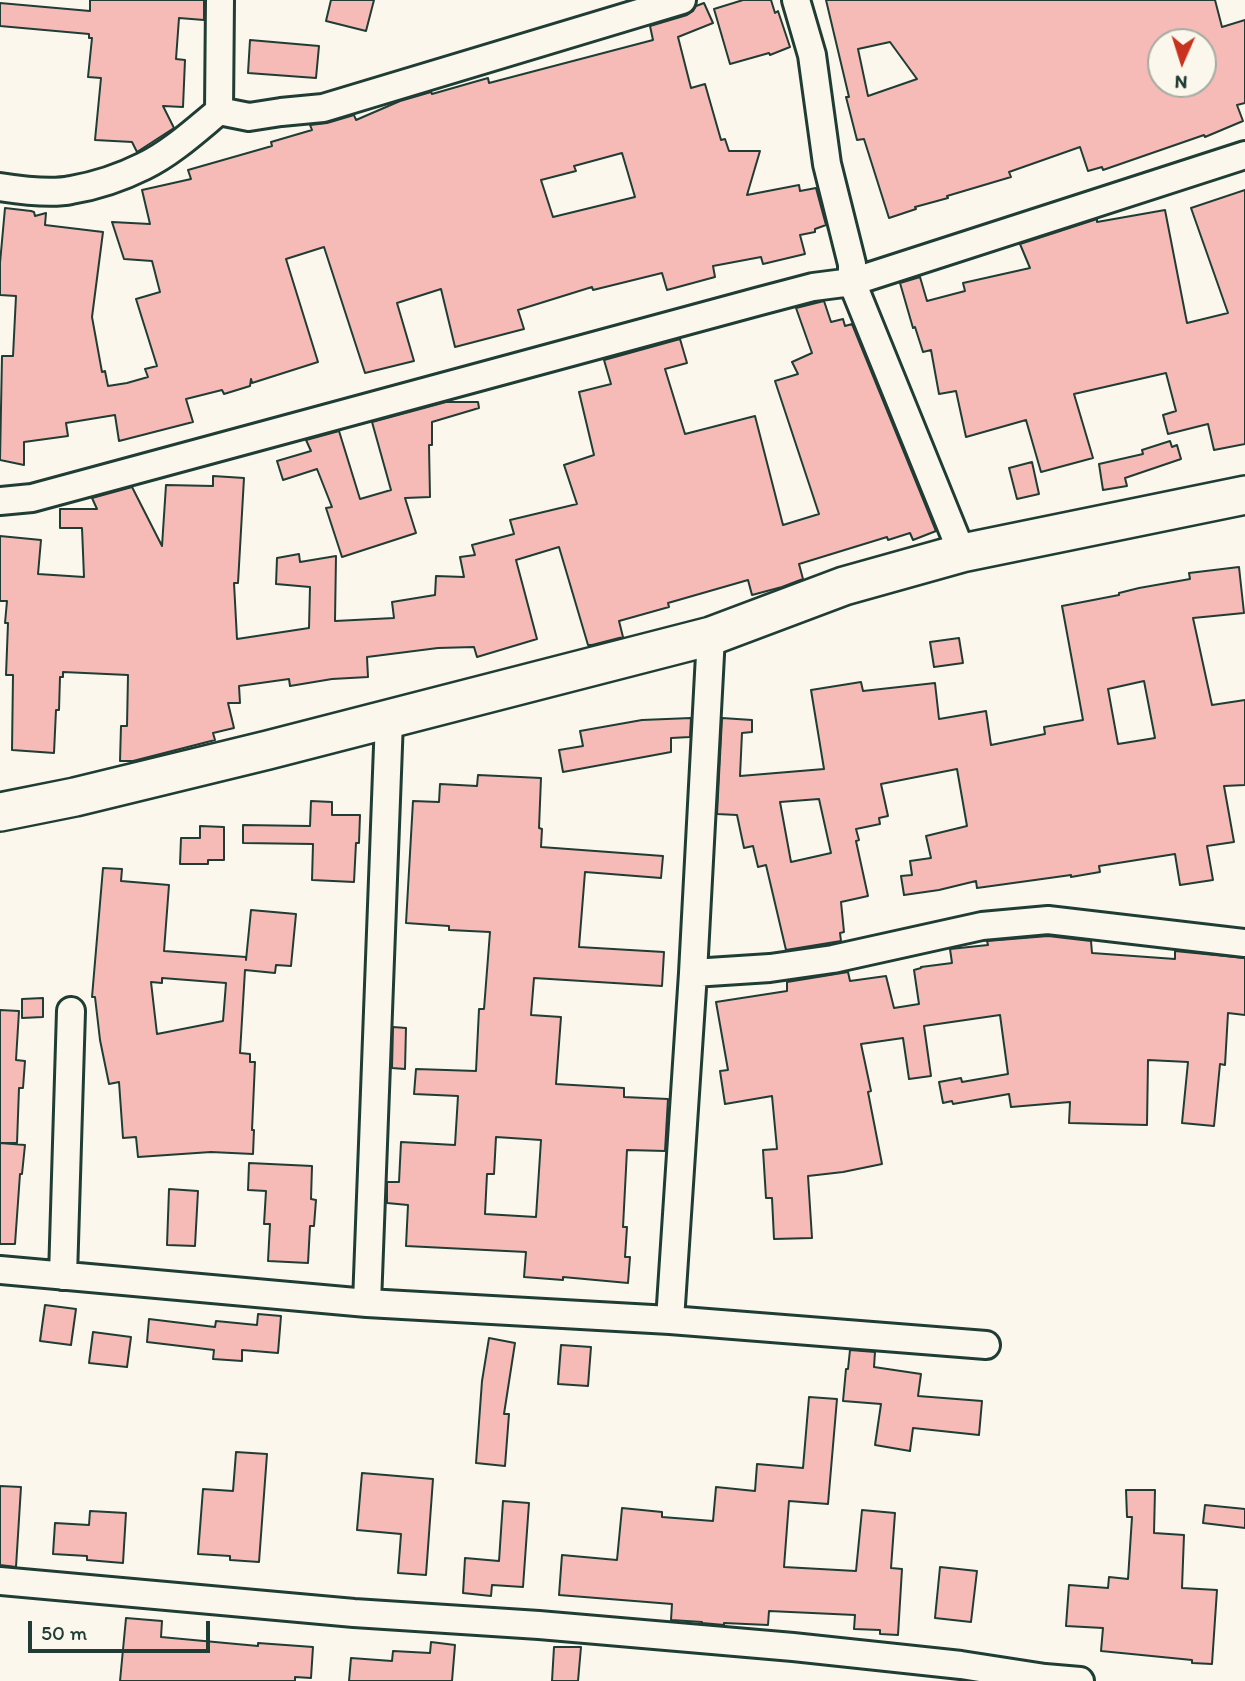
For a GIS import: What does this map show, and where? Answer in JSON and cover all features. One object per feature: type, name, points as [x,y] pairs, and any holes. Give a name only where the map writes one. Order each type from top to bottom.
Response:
[{"type":"street","points":[[219,111],[220,0]]},
{"type":"street","points":[[0,187],[69,191],[145,166],[219,111],[249,117],[323,108],[682,0]]},
{"type":"street","points":[[796,0],[812,55],[827,164],[852,264],[852,282],[962,554]]},
{"type":"street","points":[[0,501],[32,498],[786,294],[852,282],[1245,155]]},
{"type":"street","points":[[0,811],[75,797],[389,720],[711,636],[844,586],[962,554],[1245,495]]},
{"type":"street","points":[[670,1320],[693,973],[711,636]]},
{"type":"street","points":[[367,1303],[389,720]]},
{"type":"street","points":[[693,973],[770,968],[833,959],[982,926],[1048,920],[1245,943]]},
{"type":"street","points":[[63,1276],[71,1011]]},
{"type":"street","points":[[0,1270],[367,1303],[670,1320],[986,1345]]},
{"type":"street","points":[[0,1581],[354,1613],[539,1625],[793,1647],[1080,1681]]},
{"type":"building","points":[[90,0],[204,0],[204,20],[179,18],[176,59],[185,60],[183,107],[163,106],[174,128],[137,152],[132,142],[95,140],[101,78],[88,77],[92,38],[89,38],[89,34],[0,26],[0,3],[90,11]]},
{"type":"building","points":[[331,0],[374,0],[366,31],[326,21]]},
{"type":"building","points":[[743,0],[771,0],[775,13],[778,11],[790,47],[770,55],[769,53],[730,64],[714,9]]},
{"type":"building","points":[[826,0],[1215,0],[1222,27],[1245,20],[1245,103],[1237,105],[1243,121],[1205,137],[1204,135],[1103,170],[1102,167],[1088,171],[1080,147],[1009,172],[1011,177],[947,196],[948,198],[889,218],[864,139],[857,140],[846,97],[849,97]],"holes":[[[890,42],[917,79],[868,96],[858,49]]]},
{"type":"building","points":[[704,3],[713,23],[678,37],[691,88],[705,84],[721,140],[725,139],[729,151],[760,151],[747,195],[799,185],[800,191],[816,188],[826,225],[815,229],[815,232],[800,235],[805,254],[763,264],[761,257],[713,266],[715,277],[667,290],[662,273],[593,290],[592,287],[518,310],[524,329],[455,347],[441,289],[397,303],[414,361],[365,373],[324,247],[286,259],[318,362],[252,383],[251,379],[250,386],[224,394],[222,390],[186,399],[193,422],[119,441],[115,415],[66,423],[68,436],[24,442],[24,465],[0,460],[2,356],[13,356],[16,296],[0,295],[5,208],[31,211],[35,216],[46,213],[45,225],[103,232],[92,317],[102,372],[105,371],[108,386],[148,377],[145,369],[157,366],[136,299],[160,292],[152,261],[124,259],[112,222],[150,224],[142,190],[191,179],[188,170],[272,146],[271,142],[312,130],[310,125],[354,115],[356,120],[400,101],[431,92],[432,94],[488,78],[489,83],[653,40],[650,26],[687,15],[696,6]],"holes":[[[622,153],[635,197],[553,217],[541,180],[576,171],[574,166]]]},
{"type":"building","points":[[250,40],[319,46],[316,78],[248,73]]},
{"type":"building","points":[[1245,190],[1245,444],[1214,450],[1208,424],[1168,434],[1163,415],[1176,411],[1166,373],[1074,394],[1093,458],[1041,472],[1026,420],[966,437],[956,391],[939,394],[931,350],[923,352],[900,283],[920,277],[927,301],[965,291],[963,283],[1030,268],[1020,244],[1097,219],[1097,222],[1165,210],[1187,323],[1228,313],[1191,208]]},
{"type":"building","points":[[824,301],[831,322],[843,319],[845,326],[852,324],[936,531],[913,540],[910,533],[888,540],[887,537],[799,564],[803,579],[782,587],[752,595],[748,580],[668,603],[669,607],[619,621],[623,637],[592,645],[588,645],[559,547],[516,560],[537,639],[477,657],[474,647],[438,648],[367,657],[368,677],[332,679],[290,686],[289,679],[239,686],[240,703],[228,703],[234,728],[213,733],[215,740],[133,761],[120,761],[121,726],[127,726],[128,675],[63,672],[63,677],[60,677],[59,710],[56,710],[54,753],[12,750],[13,675],[6,675],[8,623],[5,623],[7,601],[0,601],[0,536],[41,540],[38,574],[84,577],[82,528],[60,528],[60,509],[97,509],[92,498],[132,487],[162,546],[166,485],[213,486],[213,476],[244,478],[238,583],[234,583],[237,639],[309,628],[310,587],[276,584],[277,558],[299,554],[300,562],[336,556],[335,621],[394,618],[392,602],[435,595],[436,576],[464,577],[460,557],[475,555],[472,545],[514,534],[510,520],[577,504],[564,465],[594,455],[579,392],[611,384],[604,360],[680,339],[687,363],[665,369],[685,434],[755,416],[783,525],[819,514],[775,381],[798,374],[792,362],[812,353],[796,308]]},
{"type":"building","points":[[446,402],[478,402],[479,408],[432,422],[432,445],[429,445],[430,497],[405,498],[416,533],[342,557],[326,508],[332,507],[317,469],[283,480],[277,461],[311,451],[306,440],[339,431],[360,499],[391,490],[372,422]]},
{"type":"building","points":[[1170,441],[1172,447],[1177,445],[1181,459],[1125,478],[1127,486],[1103,490],[1099,464],[1143,454],[1142,450]]},
{"type":"building","points":[[1032,462],[1039,494],[1017,499],[1009,468]]},
{"type":"building","points":[[1239,567],[1244,613],[1193,618],[1212,705],[1245,700],[1245,785],[1224,786],[1234,842],[1207,846],[1213,880],[1180,885],[1175,854],[1099,866],[1100,872],[1071,877],[977,888],[976,881],[904,895],[901,876],[912,875],[910,861],[931,858],[926,836],[967,826],[957,769],[881,784],[888,816],[879,818],[880,824],[856,829],[859,840],[856,841],[868,896],[841,902],[844,932],[840,933],[841,941],[786,950],[766,865],[758,867],[753,846],[744,848],[737,815],[717,814],[722,718],[752,720],[752,732],[742,733],[740,776],[824,769],[811,690],[861,682],[863,691],[935,683],[939,719],[986,711],[991,745],[1045,734],[1044,727],[1083,720],[1062,606],[1190,579],[1189,573]],"holes":[[[1144,681],[1155,738],[1118,744],[1108,689]],[[819,799],[831,853],[791,862],[780,802]]]},
{"type":"building","points":[[959,638],[963,663],[934,667],[930,642]]},
{"type":"building","points":[[691,718],[690,737],[671,738],[671,752],[563,772],[559,750],[583,746],[580,731],[642,720]]},
{"type":"building","points":[[478,775],[541,778],[541,847],[663,856],[661,878],[585,872],[579,947],[664,952],[662,986],[534,978],[531,1015],[561,1017],[556,1084],[624,1088],[624,1097],[668,1099],[665,1151],[627,1150],[623,1227],[627,1227],[625,1257],[630,1257],[628,1283],[563,1277],[563,1280],[524,1277],[526,1252],[406,1246],[408,1205],[387,1203],[387,1182],[399,1182],[401,1142],[455,1145],[458,1096],[414,1094],[416,1069],[476,1071],[479,1009],[484,1009],[490,932],[449,930],[449,926],[406,923],[413,801],[439,802],[440,784],[477,786]],"holes":[[[496,1137],[541,1140],[536,1217],[485,1214],[487,1174],[494,1174]]]},
{"type":"building","points":[[311,801],[332,802],[332,815],[360,815],[354,882],[312,880],[313,844],[243,843],[243,825],[310,826]]},
{"type":"building","points":[[200,826],[224,827],[224,860],[208,860],[208,864],[180,864],[181,838],[200,838]]},
{"type":"building","points":[[103,868],[122,869],[121,881],[169,885],[164,951],[246,957],[246,960],[251,910],[296,914],[291,966],[276,965],[275,973],[245,970],[240,1053],[250,1054],[250,1062],[255,1062],[253,1154],[211,1152],[138,1157],[136,1137],[123,1138],[119,1082],[109,1084],[95,997],[92,997]],"holes":[[[162,978],[226,983],[223,1021],[157,1034],[151,982],[162,983]]]},
{"type":"building","points":[[1048,936],[1091,941],[1092,953],[1175,959],[1175,951],[1245,958],[1245,1015],[1228,1013],[1225,1065],[1220,1064],[1214,1126],[1182,1123],[1188,1062],[1148,1060],[1147,1125],[1069,1123],[1070,1102],[1011,1107],[1009,1094],[953,1104],[952,1101],[943,1103],[939,1082],[961,1078],[962,1082],[1008,1074],[1000,1015],[924,1026],[931,1076],[909,1079],[903,1038],[861,1044],[882,1164],[808,1176],[812,1238],[774,1239],[772,1198],[766,1198],[763,1150],[777,1149],[772,1096],[725,1104],[720,1071],[728,1070],[716,1002],[787,991],[787,982],[848,972],[850,981],[886,976],[894,1008],[919,1004],[914,970],[952,963],[950,949],[988,945],[987,941]]},
{"type":"building","points":[[43,998],[43,1017],[22,1018],[22,999]]},
{"type":"building","points":[[0,1010],[19,1011],[16,1060],[25,1061],[23,1088],[19,1088],[17,1143],[0,1143]]},
{"type":"building","points":[[393,1027],[406,1028],[405,1069],[392,1068]]},
{"type":"building","points":[[0,1143],[25,1145],[15,1244],[0,1244]]},
{"type":"building","points":[[249,1163],[312,1166],[311,1199],[316,1200],[314,1226],[310,1226],[308,1263],[268,1261],[270,1224],[264,1224],[266,1191],[248,1190]]},
{"type":"building","points":[[169,1189],[198,1191],[195,1246],[167,1245]]},
{"type":"building","points":[[45,1305],[76,1309],[71,1345],[40,1341]]},
{"type":"building","points":[[258,1314],[281,1316],[278,1353],[242,1350],[242,1361],[213,1359],[214,1350],[147,1342],[149,1319],[215,1327],[216,1321],[257,1325]]},
{"type":"building","points":[[93,1332],[131,1337],[127,1367],[89,1363]]},
{"type":"building","points":[[489,1338],[515,1343],[504,1414],[509,1414],[505,1466],[476,1463],[482,1381]]},
{"type":"building","points":[[561,1345],[591,1347],[588,1386],[558,1384]]},
{"type":"building","points":[[850,1350],[875,1352],[874,1367],[921,1374],[918,1396],[982,1401],[979,1435],[913,1428],[910,1451],[875,1445],[881,1404],[843,1401]]},
{"type":"building","points":[[809,1397],[837,1399],[828,1504],[789,1501],[784,1567],[856,1571],[862,1510],[895,1513],[891,1568],[902,1569],[898,1635],[880,1634],[880,1630],[854,1629],[855,1615],[769,1611],[768,1625],[724,1625],[671,1620],[672,1604],[559,1595],[562,1555],[617,1560],[622,1508],[662,1512],[662,1517],[713,1521],[716,1487],[755,1491],[757,1464],[803,1468]]},
{"type":"building","points":[[236,1452],[267,1454],[259,1562],[230,1560],[230,1556],[198,1554],[203,1489],[233,1491]]},
{"type":"building","points":[[362,1473],[433,1479],[426,1575],[398,1573],[401,1534],[357,1530]]},
{"type":"building","points":[[0,1486],[21,1487],[16,1567],[0,1565]]},
{"type":"building","points":[[1126,1490],[1155,1490],[1154,1533],[1184,1535],[1182,1588],[1217,1590],[1212,1664],[1101,1651],[1103,1628],[1066,1626],[1069,1585],[1108,1588],[1109,1577],[1128,1579],[1132,1517],[1127,1517]]},
{"type":"building","points":[[503,1501],[529,1503],[523,1587],[492,1585],[491,1596],[463,1593],[465,1558],[499,1561]]},
{"type":"building","points":[[1205,1505],[1245,1509],[1245,1528],[1203,1523]]},
{"type":"building","points":[[90,1511],[126,1513],[123,1563],[87,1560],[87,1556],[53,1554],[55,1523],[89,1525]]},
{"type":"building","points":[[940,1567],[977,1571],[971,1622],[935,1618]]},
{"type":"building","points":[[126,1618],[162,1621],[161,1637],[258,1646],[258,1643],[313,1647],[311,1678],[295,1677],[295,1681],[120,1681]]},
{"type":"building","points":[[431,1642],[455,1645],[452,1681],[349,1681],[351,1658],[392,1661],[393,1651],[430,1653]]},
{"type":"building","points":[[554,1647],[581,1647],[578,1681],[552,1681]]}]
